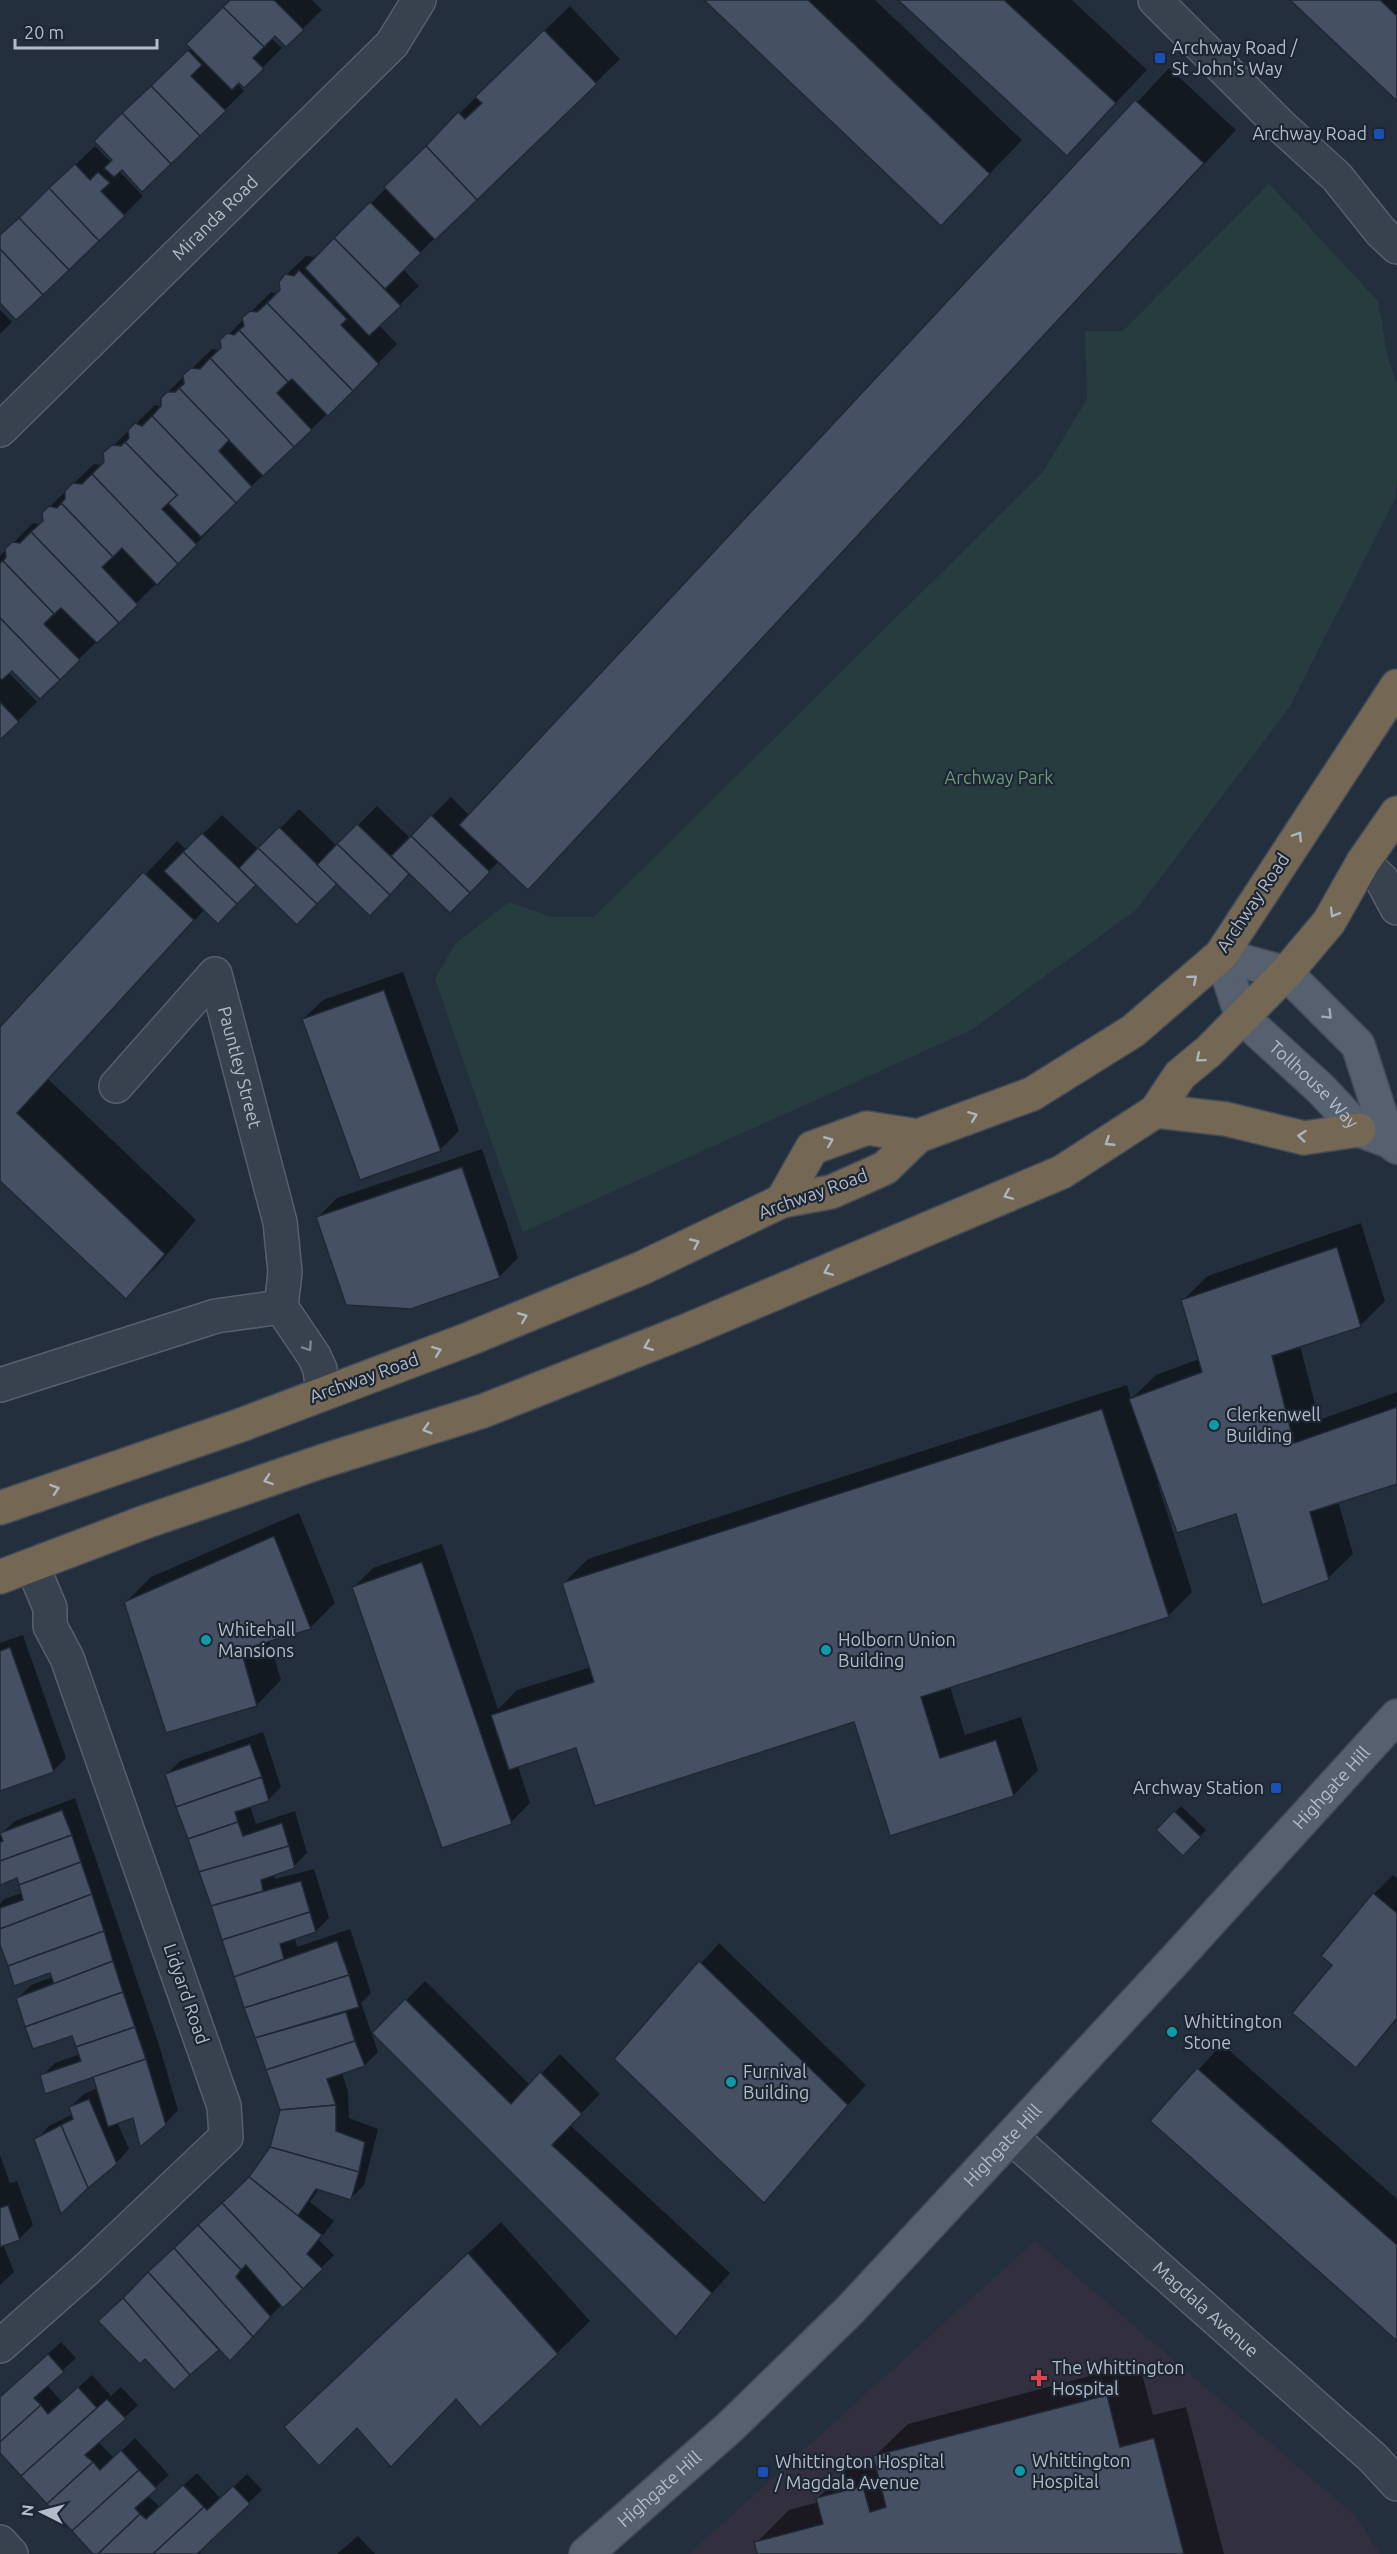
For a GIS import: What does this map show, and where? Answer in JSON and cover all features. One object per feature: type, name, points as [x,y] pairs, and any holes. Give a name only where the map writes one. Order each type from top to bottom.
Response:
[{"type":"highway","name":"Archway Road","points":[[0,1508],[241,1425],[469,1339],[642,1268],[782,1202],[831,1192],[885,1168],[918,1136],[1032,1094],[1133,1031],[1221,955],[1397,686]]},
{"type":"highway","points":[[0,1577],[145,1522],[323,1461],[483,1411],[688,1330],[1062,1172],[1156,1111],[1180,1075],[1209,1051],[1286,974],[1329,922],[1364,862],[1397,813]]},
{"type":"highway","points":[[1156,1111],[1226,1119],[1304,1138],[1382,1139]]},
{"type":"highway","points":[[782,1202],[812,1149],[867,1128],[918,1136]]},
{"type":"main road","points":[[1221,955],[1286,974]]},
{"type":"main road","points":[[1221,955],[1242,1017]]},
{"type":"main road","name":"Tollhouse Way","points":[[1286,974],[1358,1045],[1382,1139]]},
{"type":"main road","name":"Tollhouse Way","points":[[1242,1017],[1322,1090],[1382,1139]]},
{"type":"main road","name":"Highgate Hill","points":[[586,2554],[730,2427],[850,2309],[1397,1716]]},
{"type":"street","name":"Miranda Road","points":[[0,430],[392,44],[419,0]]},
{"type":"street","points":[[1155,0],[1282,127],[1337,177],[1381,232],[1397,248]]},
{"type":"street","points":[[1364,862],[1382,880],[1397,908]]},
{"type":"street","name":"Pauntley Street","points":[[116,1086],[215,974],[280,1222],[285,1272],[281,1307]]},
{"type":"street","points":[[0,1384],[216,1316],[281,1307],[314,1356],[320,1369],[323,1393]]},
{"type":"street","name":"Lidyard Road","points":[[0,2346],[88,2268],[226,2137],[224,2106],[67,1658],[50,1626],[50,1608],[32,1565]]},
{"type":"street","name":"Magdala Avenue","points":[[1011,2137],[1373,2458],[1397,2484]]},
{"type":"street","points":[[0,2542],[11,2554]]},
{"type":"shaded area","name":"The Whittington Hospital","points":[[1035,2241],[1355,2516],[1380,2554],[689,2554]]},
{"type":"green space","name":"Archway Park","points":[[1269,184],[1378,301],[1388,359],[1397,384],[1395,499],[1289,708],[1136,910],[971,1030],[523,1232],[435,979],[455,944],[509,902],[552,917],[594,917],[1043,472],[1087,399],[1085,331],[1123,331]]},
{"type":"building","points":[[230,0],[274,0],[304,30],[286,47],[275,36],[264,47],[223,7]]},
{"type":"building","points":[[704,0],[808,0],[990,174],[941,226]]},
{"type":"building","points":[[898,0],[1004,0],[1116,103],[1067,156]]},
{"type":"building","points":[[1290,0],[1380,0],[1397,16],[1397,101]]},
{"type":"building","points":[[223,7],[264,47],[253,58],[264,69],[244,88],[239,83],[232,90],[186,44]]},
{"type":"building","points":[[544,30],[597,84],[477,200],[426,146],[458,112],[465,119],[482,103],[475,97]]},
{"type":"building","points":[[188,50],[202,65],[191,76],[226,111],[200,136],[151,86]]},
{"type":"building","points":[[151,86],[200,136],[171,164],[122,113]]},
{"type":"building","points":[[1135,100],[1204,163],[528,890],[459,825]]},
{"type":"building","points":[[122,113],[171,164],[142,192],[122,170],[114,177],[104,168],[112,160],[94,141]]},
{"type":"building","points":[[426,146],[477,200],[435,240],[384,187]]},
{"type":"building","points":[[75,164],[90,180],[98,172],[110,183],[101,191],[125,216],[99,241],[49,188]]},
{"type":"building","points":[[49,188],[99,241],[69,270],[19,218]]},
{"type":"building","points":[[370,202],[421,253],[385,289],[334,238]]},
{"type":"building","points":[[19,218],[69,270],[43,295],[0,249],[0,235]]},
{"type":"building","points":[[334,238],[401,306],[369,336],[305,268]]},
{"type":"building","points":[[0,249],[43,295],[16,320],[0,303]]},
{"type":"building","points":[[299,270],[347,319],[341,325],[379,364],[353,391],[267,303],[280,290],[279,282],[285,274],[294,276]]},
{"type":"building","points":[[267,303],[353,391],[328,416],[292,379],[288,382],[239,330],[244,326],[242,318],[250,311],[257,312]]},
{"type":"building","points":[[239,330],[288,382],[277,393],[312,430],[294,447],[210,358],[221,348],[220,340],[227,333],[234,335]]},
{"type":"building","points":[[210,358],[294,447],[263,476],[179,388],[184,384],[183,375],[191,368],[200,369]]},
{"type":"building","points":[[179,388],[229,440],[219,451],[252,487],[236,503],[152,416],[161,406],[161,398],[167,392],[175,392]]},
{"type":"building","points":[[152,416],[236,503],[201,537],[168,503],[177,495],[125,442],[129,438],[128,430],[135,423],[142,426]]},
{"type":"building","points":[[125,442],[177,495],[162,509],[197,545],[178,564],[92,474],[104,462],[103,453],[112,445],[121,446]]},
{"type":"building","points":[[92,474],[178,564],[157,585],[122,548],[113,557],[61,503],[65,499],[65,491],[73,483],[82,484]]},
{"type":"building","points":[[61,503],[113,557],[102,567],[138,605],[119,623],[31,532],[43,521],[42,513],[49,506],[57,508]]},
{"type":"building","points":[[31,532],[119,623],[97,643],[61,608],[54,614],[3,561],[6,557],[5,549],[12,542],[20,543]]},
{"type":"building","points":[[3,561],[54,614],[44,624],[80,660],[60,680],[0,618],[0,563]]},
{"type":"building","points":[[0,618],[60,680],[40,699],[12,671],[2,680],[0,678]]},
{"type":"building","points":[[0,702],[19,722],[1,739],[0,738]]},
{"type":"building","points":[[431,815],[490,872],[470,893],[411,836]]},
{"type":"building","points":[[357,824],[409,874],[390,895],[337,844]]},
{"type":"building","points":[[279,827],[337,884],[317,904],[258,848]]},
{"type":"building","points":[[202,833],[256,885],[237,904],[183,852]]},
{"type":"building","points":[[411,836],[470,893],[450,913],[391,856]]},
{"type":"building","points":[[337,844],[390,895],[370,916],[317,865]]},
{"type":"building","points":[[258,848],[317,904],[297,925],[239,868]]},
{"type":"building","points":[[183,852],[237,904],[218,924],[164,871]]},
{"type":"building","points":[[143,872],[194,920],[17,1113],[165,1254],[126,1299],[0,1181],[0,1027]]},
{"type":"building","points":[[384,990],[441,1151],[360,1180],[302,1019]]},
{"type":"building","points":[[462,1167],[500,1278],[411,1309],[346,1305],[316,1217]]},
{"type":"building","name":"Clerkenwell Building","points":[[1337,1247],[1361,1327],[1272,1356],[1294,1443],[1397,1407],[1397,1484],[1310,1512],[1329,1580],[1262,1605],[1236,1514],[1177,1533],[1129,1399],[1202,1372],[1181,1300]]},
{"type":"building","name":"Holborn Union Building","points":[[1102,1409],[1169,1617],[921,1697],[940,1758],[996,1740],[1014,1796],[890,1836],[854,1722],[595,1806],[576,1748],[509,1770],[491,1715],[594,1682],[562,1583]]},
{"type":"building","name":"Whitehall Mansions","points":[[274,1536],[311,1629],[241,1650],[257,1706],[166,1733],[124,1602]]},
{"type":"building","points":[[422,1562],[512,1824],[442,1848],[352,1587]]},
{"type":"building","points":[[10,1647],[54,1772],[0,1791],[0,1651]]},
{"type":"building","points":[[250,1744],[262,1777],[176,1807],[165,1774]]},
{"type":"building","points":[[262,1777],[269,1801],[235,1812],[238,1822],[188,1839],[176,1807]]},
{"type":"building","points":[[62,1810],[72,1835],[0,1861],[0,1842],[3,1841],[0,1833]]},
{"type":"building","points":[[1174,1811],[1201,1837],[1183,1856],[1156,1830]]},
{"type":"building","points":[[238,1822],[243,1836],[282,1823],[289,1846],[199,1872],[188,1839]]},
{"type":"building","points":[[72,1835],[81,1862],[19,1885],[17,1878],[0,1885],[0,1861]]},
{"type":"building","points":[[289,1846],[295,1868],[261,1880],[263,1891],[211,1906],[199,1872]]},
{"type":"building","points":[[81,1862],[92,1894],[0,1929],[0,1908],[23,1900],[19,1885]]},
{"type":"building","points":[[301,1881],[310,1912],[222,1940],[211,1906]]},
{"type":"building","name":"Whittington Stone","points":[[1373,1893],[1397,1913],[1397,2018],[1356,2068],[1292,2013],[1332,1965],[1321,1956]]},
{"type":"building","points":[[92,1894],[104,1931],[8,1966],[0,1945],[0,1929]]},
{"type":"building","points":[[310,1912],[316,1932],[280,1944],[284,1959],[234,1977],[222,1940]]},
{"type":"building","points":[[104,1931],[113,1961],[54,1984],[50,1973],[14,1986],[8,1966]]},
{"type":"building","points":[[337,1941],[349,1975],[244,2008],[234,1977]]},
{"type":"building","points":[[113,1961],[123,1992],[25,2027],[16,1998]]},
{"type":"building","name":"Furnival Building","points":[[699,1961],[848,2105],[764,2203],[614,2059]]},
{"type":"building","points":[[349,1975],[359,2007],[255,2038],[244,2008]]},
{"type":"building","points":[[123,1992],[135,2027],[76,2047],[72,2036],[33,2049],[25,2027]]},
{"type":"building","points":[[405,1999],[511,2104],[540,2072],[582,2114],[552,2145],[712,2293],[676,2337],[372,2033]]},
{"type":"building","points":[[346,2012],[355,2041],[266,2070],[255,2038]]},
{"type":"building","points":[[135,2027],[146,2059],[45,2094],[40,2075],[81,2061],[76,2047]]},
{"type":"building","points":[[355,2041],[365,2066],[327,2079],[336,2105],[280,2110],[266,2070]]},
{"type":"building","points":[[146,2059],[166,2125],[140,2147],[133,2118],[108,2127],[93,2077]]},
{"type":"building","points":[[1197,2068],[1397,2245],[1397,2341],[1150,2121]]},
{"type":"building","points":[[89,2099],[117,2164],[88,2188],[61,2125],[73,2119],[69,2107]]},
{"type":"building","points":[[336,2105],[336,2131],[365,2142],[359,2172],[270,2147],[280,2110]]},
{"type":"building","points":[[61,2125],[88,2188],[61,2214],[34,2139]]},
{"type":"building","points":[[270,2147],[359,2172],[351,2200],[316,2189],[298,2216],[249,2177]]},
{"type":"building","points":[[249,2177],[322,2235],[307,2254],[323,2269],[303,2289],[222,2203]]},
{"type":"building","points":[[222,2203],[303,2289],[283,2308],[246,2265],[241,2270],[198,2225]]},
{"type":"building","points":[[8,2205],[20,2240],[0,2247],[0,2208]]},
{"type":"building","points":[[198,2225],[241,2270],[236,2277],[271,2317],[253,2337],[174,2248]]},
{"type":"building","points":[[174,2248],[253,2337],[230,2361],[148,2272]]},
{"type":"building","points":[[468,2253],[558,2354],[480,2427],[456,2399],[391,2467],[357,2428],[319,2466],[284,2427]]},
{"type":"building","points":[[148,2272],[219,2350],[190,2375],[123,2298]]},
{"type":"building","points":[[123,2298],[190,2375],[174,2390],[145,2359],[140,2364],[98,2321]]},
{"type":"building","points":[[48,2354],[64,2372],[34,2398],[41,2405],[0,2442],[0,2397]]},
{"type":"building","points":[[78,2387],[97,2408],[21,2476],[0,2453],[0,2442],[41,2405],[48,2414]]},
{"type":"building","name":"Whittington Hospital","points":[[1107,2395],[1120,2447],[1154,2438],[1184,2554],[757,2554],[754,2542],[823,2524],[816,2498],[863,2486],[870,2512],[886,2507],[873,2456]]},
{"type":"building","points":[[107,2399],[126,2419],[85,2455],[93,2462],[47,2504],[21,2476]]},
{"type":"building","points":[[121,2450],[139,2470],[72,2531],[47,2504],[93,2462],[100,2470]]},
{"type":"building","points":[[139,2470],[157,2489],[135,2508],[140,2514],[98,2554],[93,2554],[72,2531]]},
{"type":"building","points":[[183,2485],[204,2507],[153,2554],[98,2554],[140,2514],[146,2519]]},
{"type":"building","points":[[233,2486],[250,2504],[197,2554],[153,2554],[204,2507],[207,2510]]},
{"type":"place","name":"Archway Road / St John's Way","points":[[1160,58]]},
{"type":"place","name":"Archway Road","points":[[1379,134]]},
{"type":"place","name":"Clerkenwell Building","points":[[1214,1425]]},
{"type":"place","name":"Whitehall Mansions","points":[[206,1640]]},
{"type":"place","name":"Holborn Union Building","points":[[826,1650]]},
{"type":"place","name":"Archway Station","points":[[1276,1788]]},
{"type":"place","name":"Whittington Stone","points":[[1172,2032]]},
{"type":"place","name":"Furnival Building","points":[[731,2082]]},
{"type":"place","name":"The Whittington Hospital","points":[[1039,2378]]},
{"type":"place","name":"Whittington Hospital","points":[[1020,2471]]},
{"type":"place","name":"Whittington Hospital / Magdala Avenue","points":[[763,2472]]}]
